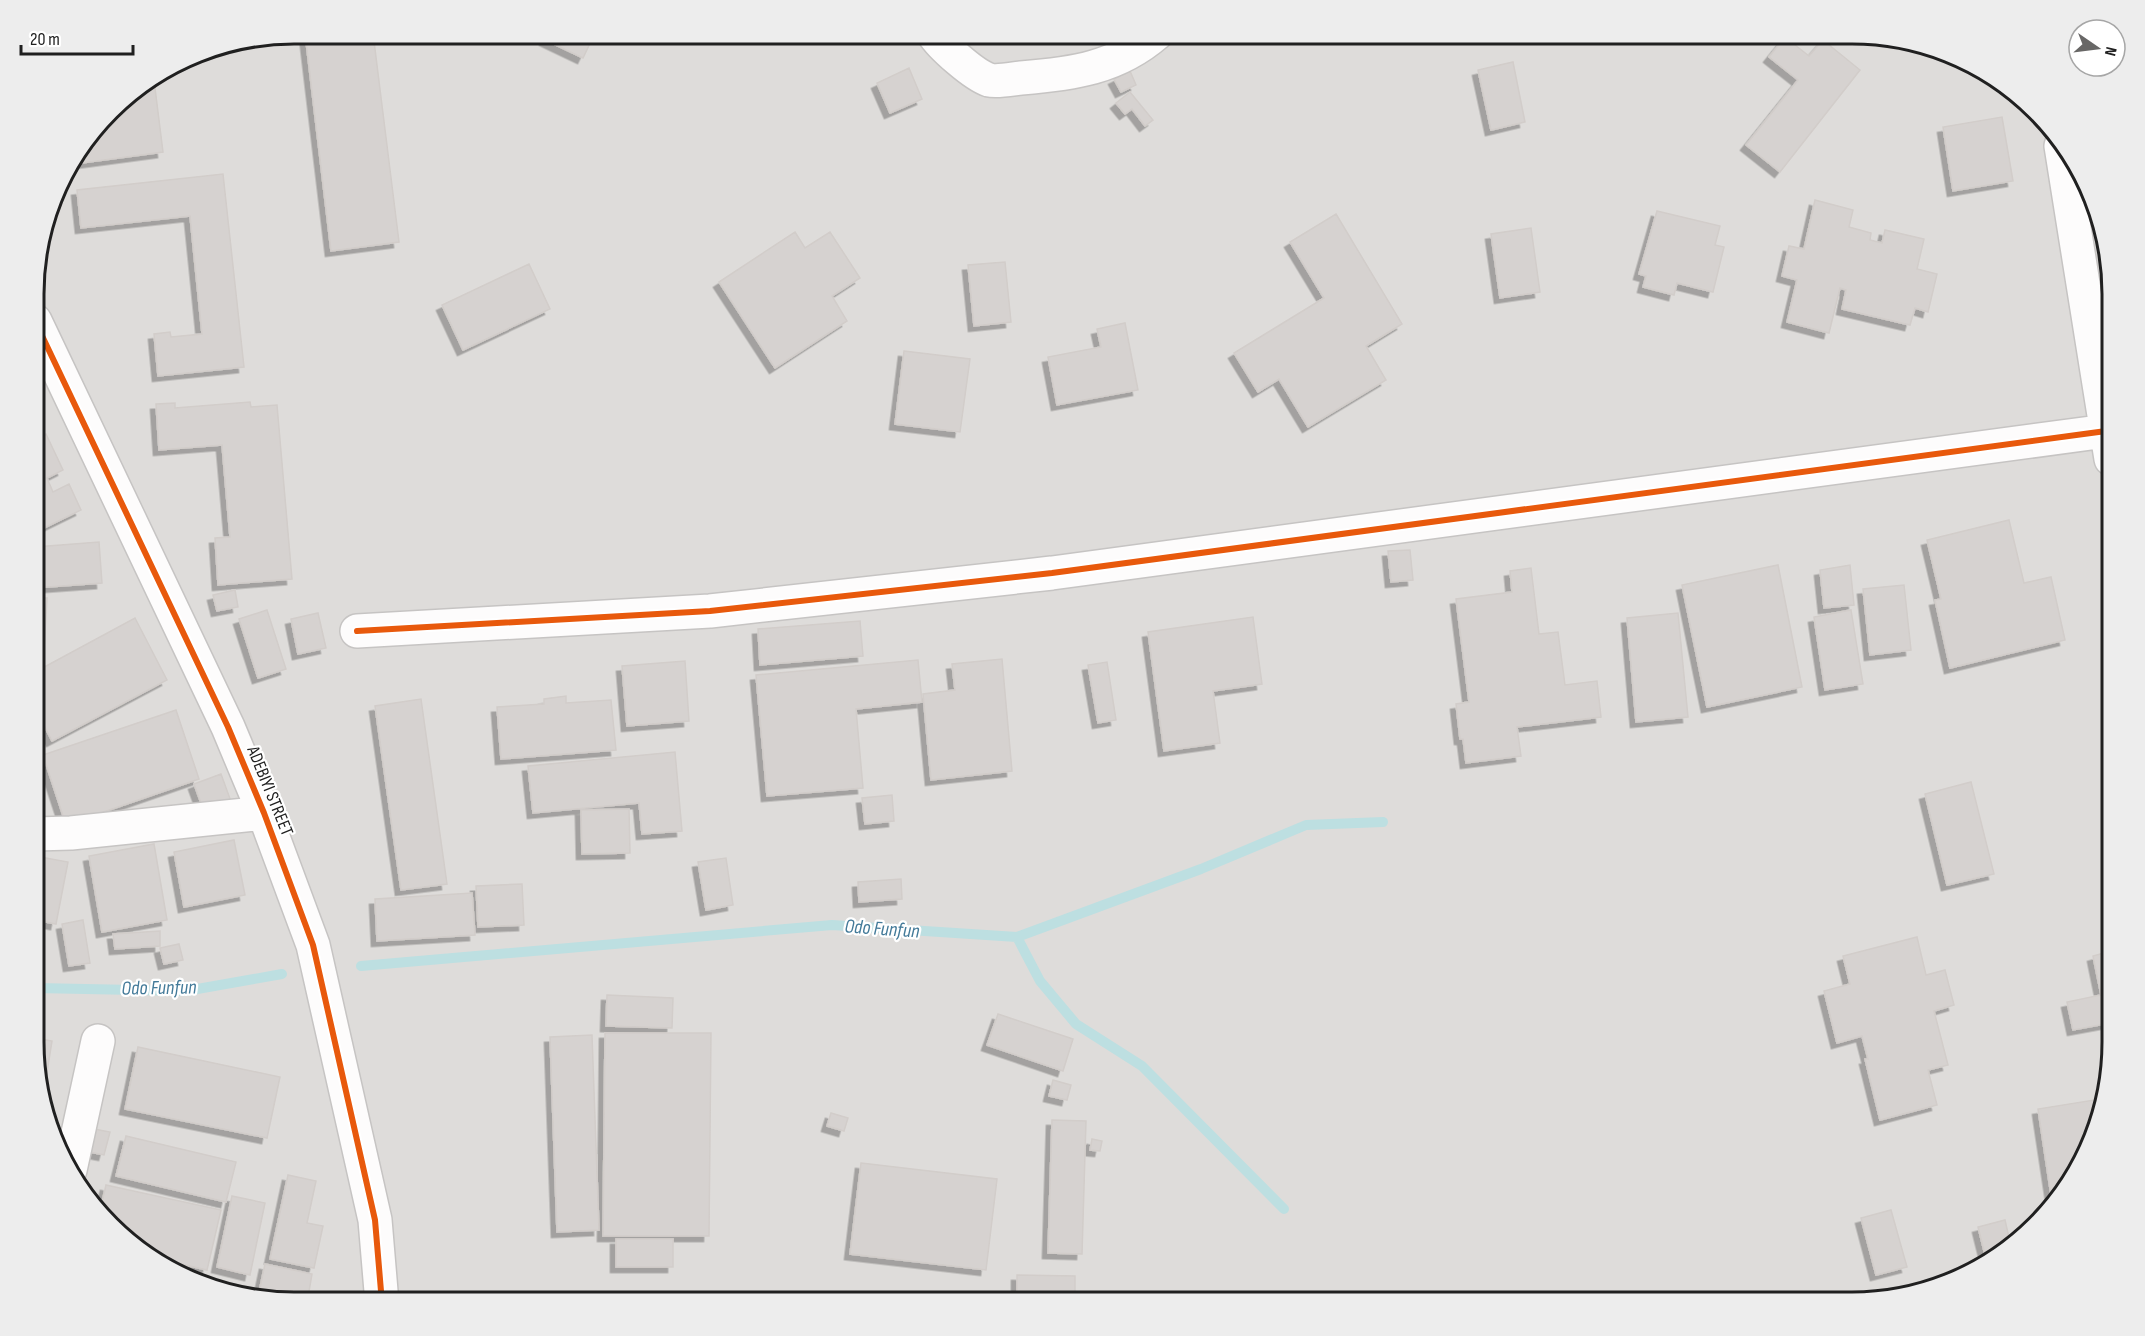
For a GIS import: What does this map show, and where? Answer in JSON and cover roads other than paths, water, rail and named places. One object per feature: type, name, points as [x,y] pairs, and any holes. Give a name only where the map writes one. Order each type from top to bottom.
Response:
[{"type":"street","points":[[943,44],[953,54],[990,80],[1063,75],[1113,62],[1144,44]]},
{"type":"street","points":[[2063,161],[2102,407]]},
{"type":"street","name":"ADEBIYI STREET","points":[[44,340],[228,727],[264,813],[313,945],[375,1220],[381,1292]]},
{"type":"street","points":[[357,631],[710,611],[1040,574],[2102,446]]},
{"type":"street","points":[[44,834],[71,834],[264,813]]},
{"type":"street","points":[[72,1159],[98,1041]]},
{"type":"waterway","name":"Odo Funfun","points":[[361,966],[832,925],[1017,937],[1201,869],[1306,825],[1383,822]]},
{"type":"waterway","points":[[1017,937],[1040,981],[1076,1024],[1142,1066],[1284,1209]]},
{"type":"waterway","name":"Odo Funfun","points":[[44,988],[186,991],[282,974]]}]
